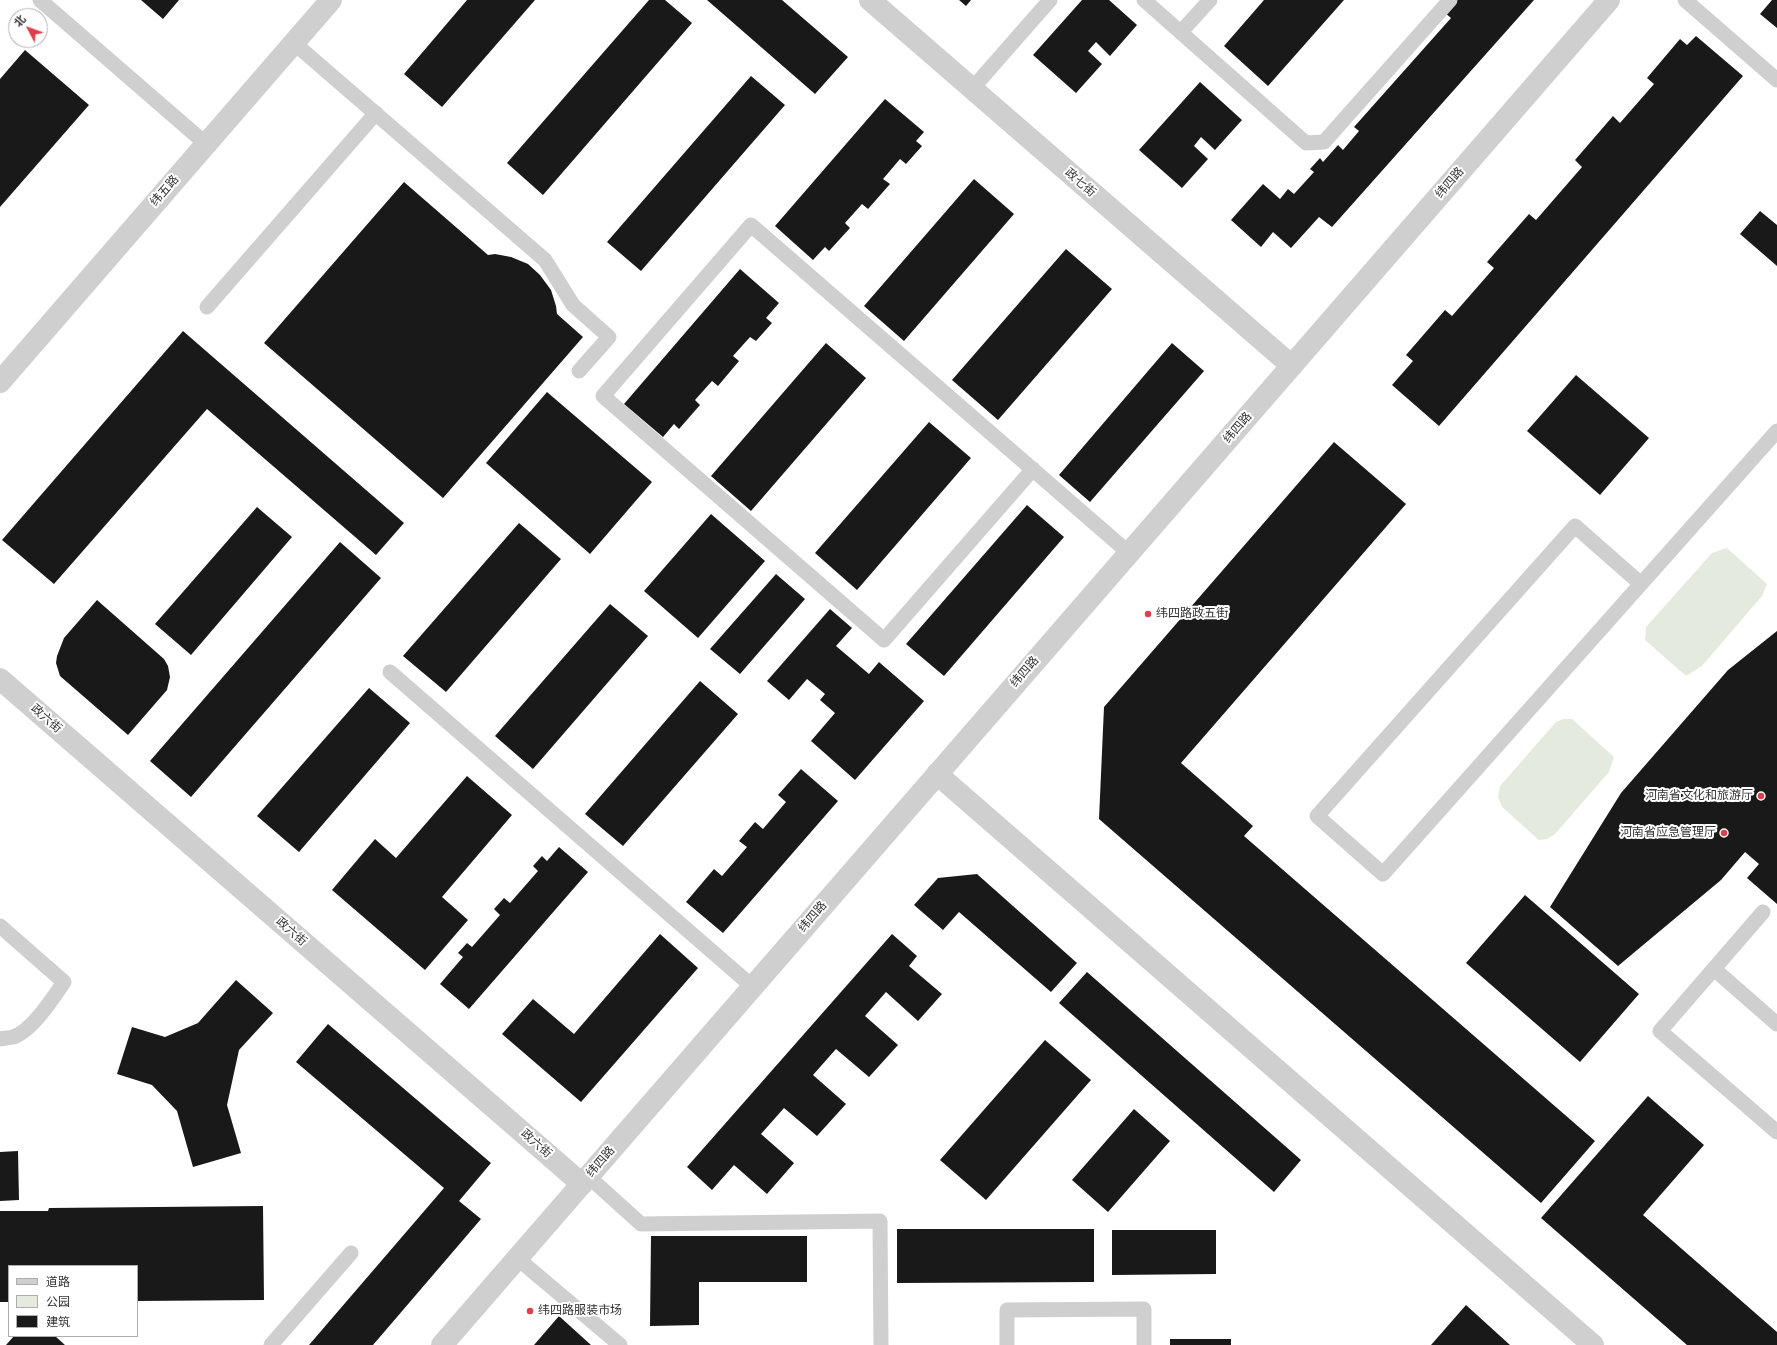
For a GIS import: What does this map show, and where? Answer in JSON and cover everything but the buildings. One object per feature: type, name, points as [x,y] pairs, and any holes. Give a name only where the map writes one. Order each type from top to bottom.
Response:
[{"type":"street","name":"纬五路","points":[[0,382],[331,0]]},
{"type":"street","name":"政七街","points":[[870,0],[1292,366]]},
{"type":"street","name":"纬四路","points":[[442,1345],[1609,0]]},
{"type":"street","name":"政六街","points":[[0,679],[585,1180]]},
{"type":"street","points":[[937,774],[1593,1345]]},
{"type":"lane","points":[[40,0],[206,144]]},
{"type":"lane","points":[[972,89],[1050,0]]},
{"type":"lane","points":[[1144,0],[1306,143],[1324,142],[1450,0]]},
{"type":"lane","points":[[1181,32],[1210,0]]},
{"type":"lane","points":[[1685,0],[1777,80]]},
{"type":"lane","points":[[294,42],[545,260],[573,305],[609,337],[580,371]]},
{"type":"lane","points":[[207,306],[376,113]]},
{"type":"lane","points":[[1033,469],[884,640],[603,396],[751,225],[1033,469],[1129,553]]},
{"type":"lane","points":[[1640,584],[1574,526],[1317,816],[1383,874],[1777,431]]},
{"type":"lane","points":[[390,672],[753,987]]},
{"type":"lane","points":[[1763,912],[1660,1031],[1777,1132]]},
{"type":"lane","points":[[0,926],[64,982],[46,1009],[26,1029],[14,1037],[0,1039]]},
{"type":"lane","points":[[1714,969],[1777,1024]]},
{"type":"lane","points":[[585,1180],[641,1224],[880,1221],[881,1345]]},
{"type":"lane","points":[[271,1345],[351,1252]]},
{"type":"lane","points":[[518,1258],[620,1345]]},
{"type":"lane","points":[[1007,1345],[1007,1310],[1144,1309],[1144,1345]]},
{"type":"green space","points":[[1727,548],[1767,584],[1762,596],[1702,666],[1686,676],[1645,640],[1646,627],[1712,553]]},
{"type":"green space","points":[[1563,719],[1572,719],[1614,757],[1609,772],[1555,834],[1547,839],[1539,840],[1502,807],[1498,797],[1500,786],[1556,722]]},
{"type":"place","name":"纬四路政五街","points":[[1148,614]]},
{"type":"place","name":"河南省文化和旅游厅","points":[[1761,796]]},
{"type":"place","name":"河南省应急管理厅","points":[[1724,833]]},
{"type":"place","name":"纬四路服装市场","points":[[530,1311]]}]
